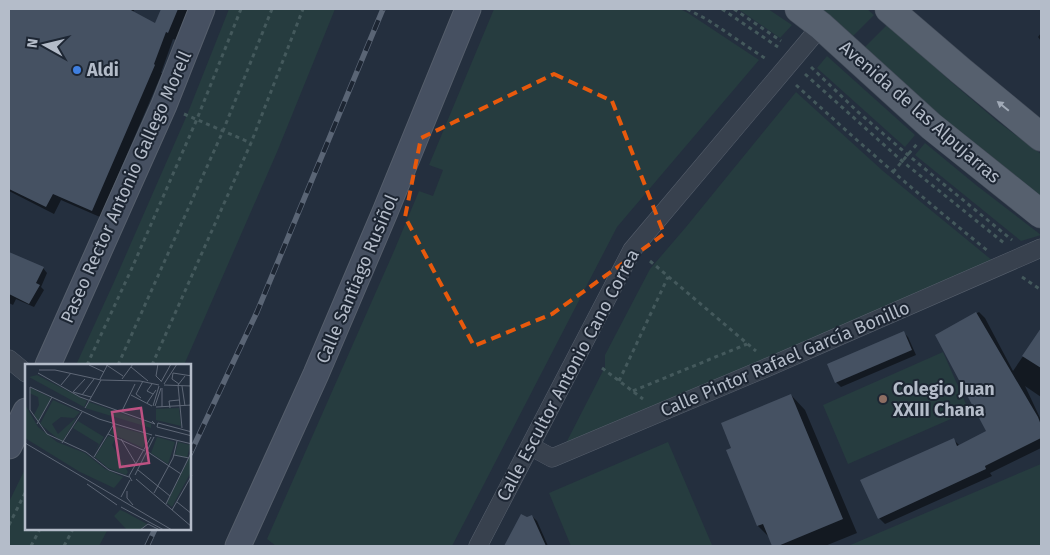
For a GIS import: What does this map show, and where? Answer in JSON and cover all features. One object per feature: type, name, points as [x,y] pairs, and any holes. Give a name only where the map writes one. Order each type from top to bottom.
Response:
[{"type":"main road","name":"Avenida de las Alpujarras","points":[[799,9],[821,26],[931,126],[1041,214]]},
{"type":"main road","points":[[889,9],[1041,137]]},
{"type":"street","name":"Paseo Rector Antonio Gallego Morell","points":[[48,364],[164,105],[202,9]]},
{"type":"street","name":"Calle Santiago Rusiñol","points":[[238,546],[316,374],[468,9]]},
{"type":"street","name":"Calle Escultor Antonio Cano Correa","points":[[478,546],[632,250],[821,26]]},
{"type":"street","name":"Calle Pintor Rafael García Bonillo","points":[[530,446],[552,458],[773,366],[1041,248]]},
{"type":"street","points":[[9,359],[25,372]]},
{"type":"street","points":[[9,446],[25,413]]},
{"type":"path","points":[[87,364],[197,119],[242,9]]},
{"type":"path","points":[[118,364],[223,131],[272,9]]},
{"type":"path","points":[[152,364],[251,143],[303,9]]},
{"type":"path","points":[[687,9],[708,20],[766,59]]},
{"type":"path","points":[[722,9],[776,46]]},
{"type":"path","points":[[734,9],[781,41]]},
{"type":"path","points":[[810,66],[858,112],[908,155],[1016,243]]},
{"type":"path","points":[[804,73],[902,161],[1004,243]]},
{"type":"path","points":[[795,85],[893,172],[993,255]]},
{"type":"path","points":[[181,112],[251,143]]},
{"type":"path","points":[[893,172],[918,143]]},
{"type":"path","points":[[650,261],[773,366]]},
{"type":"path","points":[[1021,275],[1041,290]]},
{"type":"path","points":[[619,380],[668,277]]},
{"type":"path","points":[[633,391],[747,344]]},
{"type":"path","points":[[602,368],[662,412]]},
{"type":"path","points":[[9,525],[25,493]]},
{"type":"path","points":[[31,546],[39,530]]},
{"type":"path","points":[[64,546],[72,530]]},
{"type":"highlighted area","points":[[554,74],[612,101],[664,234],[552,314],[474,346],[405,217],[421,138]]},
{"type":"green space","points":[[229,9],[335,9],[277,152],[184,364],[76,364],[114,282],[187,115]]},
{"type":"green space","points":[[494,9],[680,9],[759,60],[617,227],[452,546],[276,546],[267,539],[419,191],[433,196],[443,170],[429,165]]},
{"type":"green space","points":[[738,9],[768,9],[792,25],[780,38]]},
{"type":"green space","points":[[821,9],[867,9],[874,15],[852,37]]},
{"type":"green space","points":[[888,24],[997,121],[1041,154],[1041,200],[919,99],[863,49]]},
{"type":"green space","points":[[827,56],[915,135],[905,147],[817,68]]},
{"type":"green space","points":[[796,92],[883,171],[993,261],[565,445],[605,367],[605,355],[650,269]]},
{"type":"green space","points":[[925,143],[1041,235],[1021,241],[915,155]]},
{"type":"green space","points":[[943,352],[969,411],[848,464],[823,405]]},
{"type":"green space","points":[[668,442],[712,545],[571,546],[549,493]]},
{"type":"green space","points":[[1041,464],[1041,546],[848,546]]},
{"type":"green space","points":[[25,469],[25,530],[107,530],[99,546],[9,546],[9,502]]},
{"type":"building","points":[[9,9],[129,9],[155,23],[161,9],[178,9],[168,33],[166,32],[155,65],[92,211],[53,194],[46,207],[9,189]]},
{"type":"building","points":[[9,252],[44,267],[36,283],[40,285],[29,304],[9,294]]},
{"type":"building","points":[[976,312],[1038,417],[1041,425],[1041,438],[985,466],[986,469],[878,519],[860,480],[954,438],[957,446],[986,431],[935,335]]},
{"type":"building","points":[[1041,328],[1041,368],[1022,356]]},
{"type":"building","points":[[904,331],[912,350],[835,383],[827,364]]},
{"type":"building","points":[[791,394],[843,519],[778,546],[772,546],[763,524],[757,526],[726,450],[731,448],[721,423]]},
{"type":"building","points":[[521,514],[527,517],[532,515],[546,546],[504,546]]},
{"type":"railway","points":[[191,452],[257,312],[383,9]]},
{"type":"railway","points":[[147,546],[155,530]]},
{"type":"place","name":"Aldi","points":[[77,70]]},
{"type":"place","name":"Colegio Juan XXIII Chana","points":[[883,399]]}]
